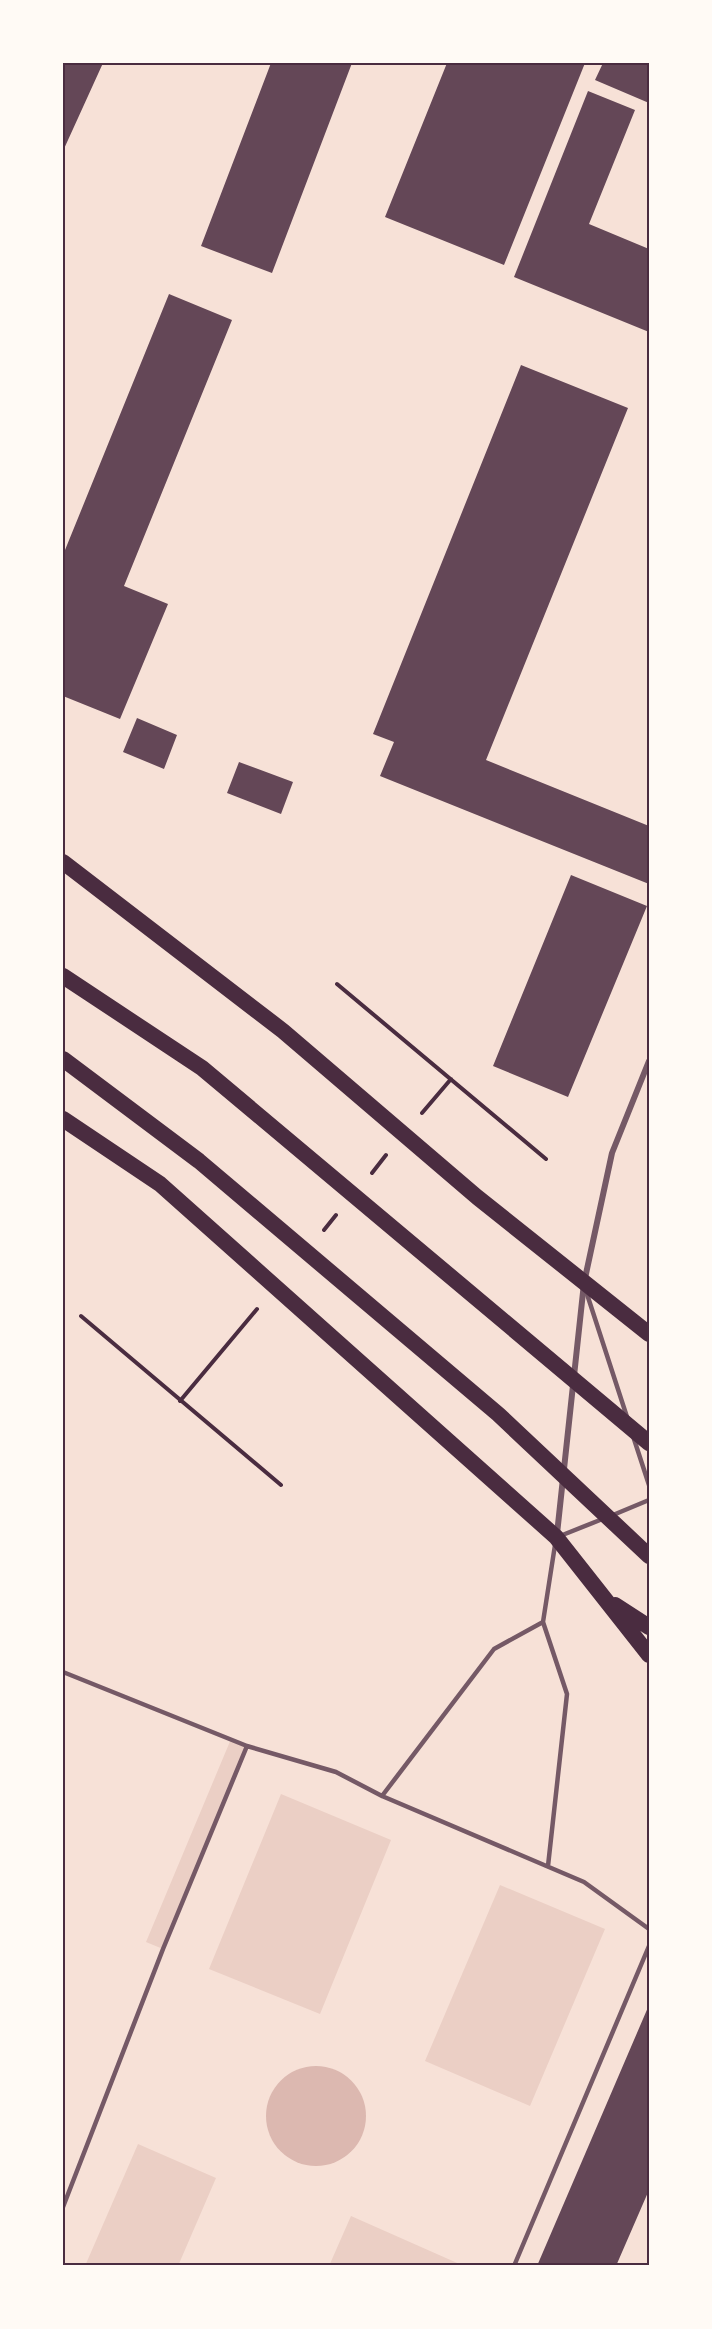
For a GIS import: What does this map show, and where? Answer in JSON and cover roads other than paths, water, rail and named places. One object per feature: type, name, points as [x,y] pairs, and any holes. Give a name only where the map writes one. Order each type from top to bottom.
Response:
[{"type":"highway","points":[[63,862],[283,1031],[477,1197],[649,1334]]},
{"type":"highway","points":[[63,976],[202,1068],[649,1443]]},
{"type":"highway","points":[[63,1059],[199,1161],[498,1414],[649,1556]]},
{"type":"highway","points":[[63,1119],[160,1184],[556,1538],[649,1655]]},
{"type":"highway","points":[[604,1599],[649,1627]]},
{"type":"highway","points":[[604,1599],[649,1640]]},
{"type":"street","points":[[556,1538],[584,1283],[612,1153],[649,1061]]},
{"type":"lane","points":[[584,1283],[649,1485]]},
{"type":"lane","points":[[548,1866],[567,1694],[543,1622],[556,1538],[649,1500]]},
{"type":"lane","points":[[382,1796],[494,1649],[543,1622]]},
{"type":"lane","points":[[63,1672],[247,1746],[336,1772],[382,1796],[585,1882],[649,1929]]},
{"type":"lane","points":[[63,2207],[163,1949],[247,1746]]},
{"type":"lane","points":[[514,2266],[649,1946]]}]
